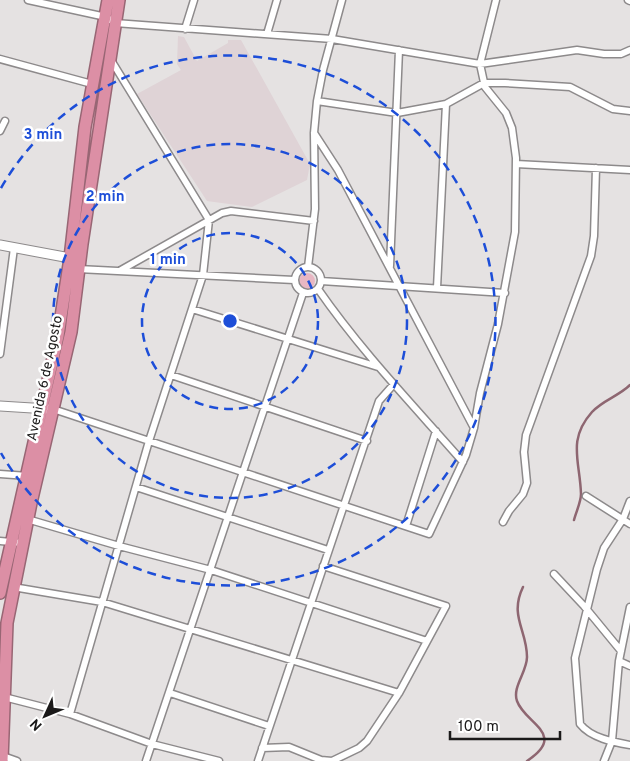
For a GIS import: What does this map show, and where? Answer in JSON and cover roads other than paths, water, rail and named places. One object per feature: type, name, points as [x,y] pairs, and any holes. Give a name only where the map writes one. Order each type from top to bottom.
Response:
[{"type":"highway","name":"Avenida 6 de Agosto","points":[[0,593],[11,542],[31,477],[47,409],[58,336],[110,57],[108,0]]},
{"type":"highway","name":"Avenida 6 de Agosto","points":[[72,265],[92,84],[110,20],[119,0]]},
{"type":"highway","name":"Avenida 6 de Agosto","points":[[2,758],[7,623],[5,605],[13,587],[11,542],[27,519],[31,477]]},
{"type":"street","points":[[28,0],[110,20],[185,29],[332,39],[480,64],[577,50],[604,54],[621,54],[630,50]]},
{"type":"street","points":[[185,29],[194,0]]},
{"type":"street","points":[[267,34],[277,0]]},
{"type":"street","points":[[308,267],[314,221],[314,132],[317,101],[342,0]]},
{"type":"street","points":[[0,406],[47,409],[429,534],[463,462],[474,428],[480,393],[505,293],[515,232],[516,164],[512,128],[506,114],[484,83],[480,64],[496,0]]},
{"type":"street","points":[[390,267],[400,50]]},
{"type":"street","points":[[70,714],[149,441],[203,275],[209,220],[110,57]]},
{"type":"street","points":[[0,59],[92,84]]},
{"type":"street","points":[[317,101],[397,113],[446,104],[484,83],[570,87],[613,109],[630,111]]},
{"type":"street","points":[[437,288],[446,104]]},
{"type":"street","points":[[0,131],[5,121]]},
{"type":"street","points":[[314,132],[338,170],[474,428]]},
{"type":"street","points":[[516,164],[630,170]]},
{"type":"street","points":[[503,522],[509,511],[523,494],[528,483],[524,452],[526,435],[591,256],[594,236],[596,168]]},
{"type":"street","points":[[119,270],[222,213],[232,211],[314,221]]},
{"type":"street","points":[[0,246],[14,248],[72,265],[119,270],[294,280]]},
{"type":"street","points":[[0,354],[14,248]]},
{"type":"street","points":[[308,267],[319,273],[321,281],[318,289],[312,293],[303,293],[296,288],[294,280],[300,269],[308,267]]},
{"type":"street","points":[[321,281],[505,293]]},
{"type":"street","points":[[318,289],[380,368],[463,462]]},
{"type":"street","points":[[146,761],[212,570],[303,293]]},
{"type":"street","points":[[192,309],[380,368]]},
{"type":"street","points":[[171,375],[366,440]]},
{"type":"street","points":[[258,761],[379,401],[394,384]]},
{"type":"street","points":[[406,526],[436,431]]},
{"type":"street","points":[[0,474],[31,477]]},
{"type":"street","points":[[136,487],[328,550]]},
{"type":"street","points":[[586,496],[630,524]]},
{"type":"street","points":[[630,501],[622,519],[604,548],[575,658],[580,724],[586,731],[612,741],[630,745]]},
{"type":"street","points":[[27,519],[119,546],[212,570],[310,604],[427,641]]},
{"type":"street","points":[[262,748],[289,747],[321,760],[332,761],[359,748],[367,741],[399,693],[446,606],[323,566]]},
{"type":"street","points":[[554,574],[587,609],[620,651]]},
{"type":"street","points":[[13,587],[102,602],[399,693]]},
{"type":"street","points":[[604,761],[612,741],[618,661],[630,607]]},
{"type":"street","points":[[618,661],[630,666]]},
{"type":"street","points":[[170,694],[269,726]]},
{"type":"street","points":[[3,697],[70,714],[152,744],[219,761]]},
{"type":"street","points":[[2,758],[17,761]]},
{"type":"waterway","points":[[574,520],[581,494],[577,442],[584,422],[596,408],[630,385]]},
{"type":"waterway","points":[[523,587],[519,597],[518,615],[527,657],[525,668],[516,690],[516,696],[521,709],[544,736],[544,743],[539,752],[527,761]]}]
